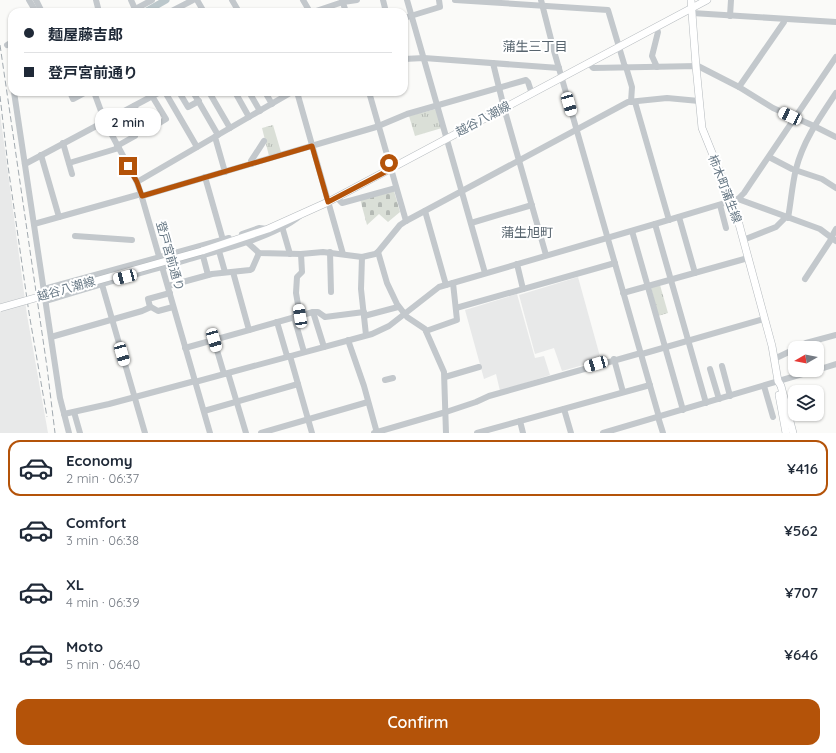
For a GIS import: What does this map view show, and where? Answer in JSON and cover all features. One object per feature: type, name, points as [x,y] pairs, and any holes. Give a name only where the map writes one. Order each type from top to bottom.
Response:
[{"type":"main road","name":"柿木町蒲生線","points":[[691,0],[702,128],[735,200],[743,240],[774,359],[786,433]]},
{"type":"main road","name":"越谷八潮線","points":[[0,308],[202,253],[282,225],[391,169],[656,27],[692,11],[707,0]]},
{"type":"main road","points":[[777,379],[781,386],[793,433]]},
{"type":"street","points":[[138,8],[152,0]]},
{"type":"street","points":[[178,8],[193,0]]},
{"type":"street","points":[[324,8],[342,1],[355,0]]},
{"type":"street","points":[[407,0],[485,273]]},
{"type":"street","points":[[408,17],[440,7],[439,0]]},
{"type":"street","points":[[456,0],[541,3],[608,10],[632,87],[633,102],[669,220]]},
{"type":"street","points":[[730,16],[731,0]]},
{"type":"street","points":[[541,3],[663,433]]},
{"type":"street","points":[[692,11],[730,16],[836,22]]},
{"type":"street","points":[[739,87],[784,22],[784,19]]},
{"type":"street","points":[[656,27],[658,32],[652,56],[657,67]]},
{"type":"street","points":[[64,414],[135,398],[366,335],[389,326],[439,287],[735,200],[744,193],[836,57]]},
{"type":"street","points":[[408,59],[424,58],[559,68]]},
{"type":"street","points":[[493,63],[504,108],[546,255]]},
{"type":"street","points":[[589,63],[593,68],[696,66],[704,68],[773,108],[836,137]]},
{"type":"street","points":[[34,224],[205,178],[379,126],[407,114],[526,80],[532,94]]},
{"type":"street","points":[[743,240],[776,227],[787,217],[800,157],[814,126],[836,93]]},
{"type":"street","points":[[14,96],[60,398],[69,433]]},
{"type":"street","name":"登戸宮前通り","points":[[95,96],[104,122],[137,182],[142,195],[210,433]]},
{"type":"street","points":[[25,164],[134,106],[149,96]]},
{"type":"street","points":[[134,106],[148,130],[166,119],[153,96]]},
{"type":"street","points":[[168,96],[197,147]]},
{"type":"street","points":[[181,96],[188,107],[199,102]]},
{"type":"street","points":[[195,96],[216,136],[225,172]]},
{"type":"street","points":[[211,96],[230,128]]},
{"type":"street","points":[[237,96],[249,117]]},
{"type":"street","points":[[251,96],[260,111]]},
{"type":"street","points":[[267,96],[272,104]]},
{"type":"street","points":[[137,182],[284,96]]},
{"type":"street","points":[[298,96],[343,254]]},
{"type":"street","points":[[370,96],[406,221]]},
{"type":"street","points":[[247,242],[259,252],[301,254],[330,252],[362,257],[375,254],[400,225],[406,221],[463,192],[628,102],[667,98],[699,101]]},
{"type":"street","points":[[69,163],[118,147],[135,136],[122,112]]},
{"type":"street","points":[[252,164],[250,161],[264,141]]},
{"type":"street","points":[[63,143],[72,174]]},
{"type":"street","points":[[41,155],[59,217]]},
{"type":"street","points":[[769,157],[796,170],[822,179],[836,188]]},
{"type":"street","points":[[205,178],[223,240]]},
{"type":"street","points":[[338,197],[342,203],[396,188]]},
{"type":"street","points":[[735,200],[820,229],[833,239]]},
{"type":"street","points":[[471,223],[532,205]]},
{"type":"street","points":[[720,205],[726,228]]},
{"type":"street","points":[[425,211],[446,285]]},
{"type":"street","points":[[679,217],[695,273]]},
{"type":"street","points":[[655,224],[706,403]]},
{"type":"street","points":[[46,301],[162,267],[202,253],[219,251],[247,242],[282,225],[290,254]]},
{"type":"street","points":[[44,289],[223,240],[259,228],[268,229]]},
{"type":"street","points":[[805,279],[833,239],[836,229]]},
{"type":"street","points":[[632,231],[683,410]]},
{"type":"street","points":[[75,236],[103,235],[132,240]]},
{"type":"street","points":[[219,251],[225,272]]},
{"type":"street","points":[[150,307],[148,299],[208,275],[252,269],[259,252]]},
{"type":"street","points":[[330,252],[331,292]]},
{"type":"street","points":[[378,252],[387,283],[398,308],[404,314],[425,328],[444,372],[446,433]]},
{"type":"street","points":[[202,253],[208,275]]},
{"type":"street","points":[[301,254],[302,272],[297,277],[296,293],[297,317],[304,352]]},
{"type":"street","points":[[362,257],[360,289],[366,335]]},
{"type":"street","points":[[623,293],[748,258]]},
{"type":"street","points":[[456,308],[615,263]]},
{"type":"street","points":[[517,264],[523,289]]},
{"type":"street","points":[[232,272],[249,330]]},
{"type":"street","points":[[99,274],[145,433]]},
{"type":"street","points":[[426,331],[457,320],[453,283]]},
{"type":"street","points":[[51,337],[150,307],[158,311],[173,307]]},
{"type":"street","points":[[185,348],[313,312],[318,312],[325,317],[364,314],[398,308]]},
{"type":"street","points":[[313,312],[324,347]]},
{"type":"street","points":[[348,340],[368,402],[376,433],[446,412],[489,396],[614,359],[666,348],[688,340],[764,319]]},
{"type":"street","points":[[277,322],[298,384],[312,433]]},
{"type":"street","points":[[814,341],[836,335]]},
{"type":"street","points":[[214,340],[237,402],[246,433]]},
{"type":"street","points":[[774,359],[788,352]]},
{"type":"street","points":[[614,359],[623,392]]},
{"type":"street","points":[[824,368],[836,364]]},
{"type":"street","points":[[722,366],[730,396]]},
{"type":"street","points":[[445,377],[478,367]]},
{"type":"street","points":[[710,370],[719,399]]},
{"type":"street","points":[[603,433],[764,386],[777,379],[788,377]]},
{"type":"street","points":[[386,380],[393,378]]},
{"type":"street","points":[[204,411],[298,384]]},
{"type":"street","points":[[477,433],[650,385]]},
{"type":"street","points":[[764,386],[773,417]]},
{"type":"street","points":[[261,433],[368,402]]},
{"type":"street","points":[[564,409],[571,433]]},
{"type":"street","points":[[74,412],[80,433]]},
{"type":"street","points":[[520,421],[523,433]]},
{"type":"shaded area","points":[[0,113],[27,315],[48,433],[0,433]]},
{"type":"shaded area","points":[[578,277],[601,360],[562,371],[554,348],[535,354],[519,295]]},
{"type":"shaded area","points":[[517,294],[535,358],[544,356],[550,375],[500,391],[496,374],[484,379],[465,310]]},
{"type":"green space","points":[[436,109],[442,128],[415,136],[409,116]]},
{"type":"green space","points":[[273,125],[281,152],[269,156],[262,128]]},
{"type":"green space","points":[[394,191],[400,212],[388,222],[379,214],[367,225],[360,199]]},
{"type":"green space","points":[[660,285],[668,313],[658,316],[651,287]]},
{"type":"waterway","points":[[152,8],[166,0]]},
{"type":"railway","points":[[0,45],[47,367],[55,433]]},
{"type":"railway","points":[[0,96],[8,166],[29,313],[47,417]]},
{"type":"district","name":"蒲生三丁目","points":[[535,46]]},
{"type":"district","name":"蒲生旭町","points":[[527,232]]},
{"type":"route","points":[[128,166],[137,182],[142,196],[312,146],[328,202],[391,169],[389,163]]}]
